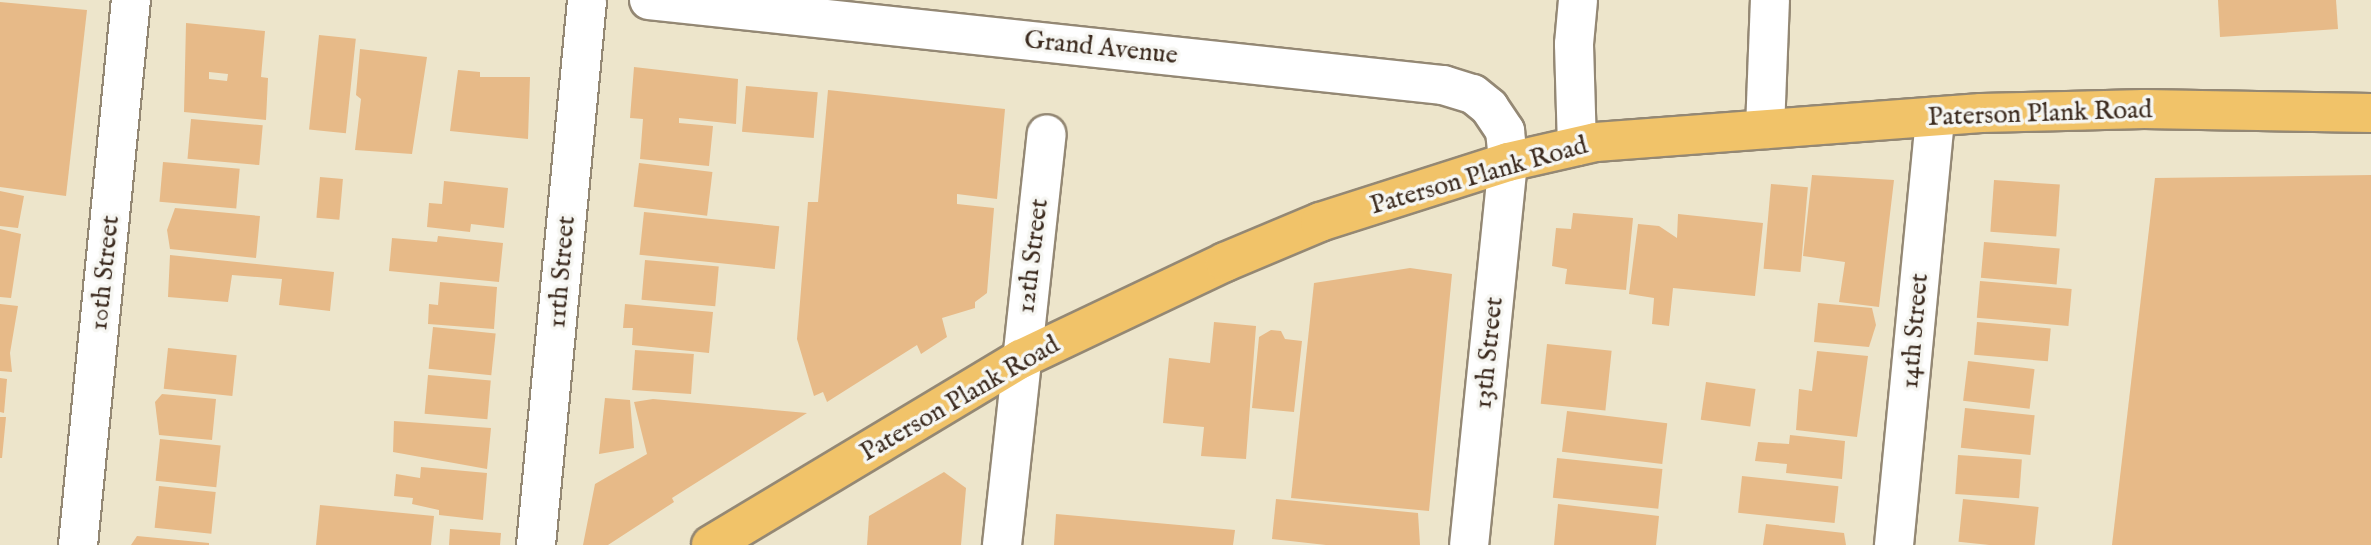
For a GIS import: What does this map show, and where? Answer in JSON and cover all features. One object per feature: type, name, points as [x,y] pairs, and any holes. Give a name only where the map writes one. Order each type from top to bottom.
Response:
[{"type":"main road","name":"Paterson Plank Road","points":[[711,545],[1021,359],[1225,262],[1320,222],[1508,162],[1577,146],[1935,117],[2131,109],[2371,113]]},
{"type":"street","name":"10th Street","points":[[78,545],[131,0]]},
{"type":"street","name":"11th Street","points":[[536,545],[587,0]]},
{"type":"street","name":"Grand Avenue","points":[[649,0],[866,11],[1443,85],[1473,94],[1489,107],[1505,131],[1508,162]]},
{"type":"street","points":[[1577,146],[1574,44],[1578,0]]},
{"type":"street","points":[[1765,129],[1770,0]]},
{"type":"street","name":"14th Street","points":[[1894,545],[1935,117]]},
{"type":"street","name":"12th Street","points":[[1002,545],[1047,134]]},
{"type":"street","name":"13th Street","points":[[1469,545],[1508,162]]},
{"type":"building","points":[[2218,0],[2336,0],[2338,29],[2220,37]]},
{"type":"building","points":[[0,2],[87,10],[66,196],[0,187]]},
{"type":"building","points":[[186,23],[265,31],[261,77],[268,78],[266,120],[184,112]],"holes":[[[209,72],[228,74],[227,81],[209,79]]]},
{"type":"building","points":[[319,35],[356,39],[346,133],[309,129]]},
{"type":"building","points":[[360,49],[427,57],[412,154],[355,150],[361,99],[356,95]]},
{"type":"building","points":[[634,67],[738,79],[736,124],[679,118],[679,123],[713,126],[709,166],[640,159],[643,119],[630,118]]},
{"type":"building","points":[[458,70],[480,72],[480,77],[530,77],[528,139],[450,131]]},
{"type":"building","points":[[746,86],[818,92],[814,138],[742,132]]},
{"type":"building","points":[[828,90],[1005,109],[997,199],[957,194],[957,204],[994,208],[987,293],[975,302],[975,308],[942,318],[947,337],[921,354],[917,345],[827,402],[823,392],[814,396],[797,339],[808,202],[818,202]]},
{"type":"building","points":[[191,119],[263,125],[259,165],[188,159]]},
{"type":"building","points":[[163,162],[240,169],[236,209],[160,202]]},
{"type":"building","points":[[639,163],[712,172],[707,216],[634,207]]},
{"type":"building","points":[[1812,175],[1894,180],[1879,307],[1839,302],[1845,262],[1803,256]]},
{"type":"building","points":[[2371,175],[2371,545],[2112,545],[2155,178]]},
{"type":"building","points":[[320,177],[343,179],[339,220],[316,218]]},
{"type":"building","points":[[1994,180],[2060,185],[2056,236],[1990,232]]},
{"type":"building","points":[[444,181],[508,188],[504,228],[471,224],[470,232],[427,227],[429,203],[442,204]]},
{"type":"building","points":[[1771,184],[1808,187],[1800,272],[1764,269]]},
{"type":"building","points":[[0,191],[24,196],[18,228],[0,226]]},
{"type":"building","points":[[175,208],[260,216],[256,258],[170,249],[167,230]]},
{"type":"building","points":[[644,212],[779,226],[775,269],[640,255]]},
{"type":"building","points":[[1573,213],[1633,218],[1626,290],[1565,284],[1567,269],[1552,266],[1556,228],[1571,229]]},
{"type":"building","points":[[1678,214],[1763,223],[1755,296],[1673,288],[1669,326],[1652,324],[1654,298],[1629,294],[1638,224],[1659,226],[1677,238]]},
{"type":"building","points":[[0,229],[21,234],[11,298],[0,297]]},
{"type":"building","points":[[438,236],[503,243],[499,282],[389,271],[392,238],[437,242]]},
{"type":"building","points":[[1984,242],[2060,249],[2057,284],[1981,278]]},
{"type":"building","points":[[170,255],[334,272],[330,311],[279,305],[282,279],[232,275],[228,302],[168,297]]},
{"type":"building","points":[[645,260],[719,266],[715,306],[642,300]]},
{"type":"building","points":[[1410,268],[1452,274],[1429,511],[1291,498],[1314,283]]},
{"type":"building","points":[[1980,281],[2072,289],[2068,326],[1977,318]]},
{"type":"building","points":[[440,282],[497,287],[494,329],[428,324],[429,304],[438,305]]},
{"type":"building","points":[[1818,303],[1872,308],[1876,325],[1869,347],[1814,342]]},
{"type":"building","points":[[0,304],[18,306],[10,353],[12,372],[0,371]]},
{"type":"building","points":[[625,304],[713,312],[709,353],[632,345],[633,328],[623,328]]},
{"type":"building","points":[[1214,322],[1256,326],[1246,459],[1201,456],[1204,427],[1163,423],[1169,358],[1210,363]]},
{"type":"building","points":[[1977,322],[2051,328],[2048,361],[1974,355]]},
{"type":"building","points":[[433,327],[496,334],[491,375],[429,369]]},
{"type":"building","points":[[1271,330],[1281,331],[1285,339],[1302,341],[1294,412],[1252,408],[1259,337]]},
{"type":"building","points":[[1547,344],[1612,351],[1605,410],[1541,404]]},
{"type":"building","points":[[168,348],[237,355],[232,396],[164,389]]},
{"type":"building","points":[[635,350],[694,354],[691,394],[632,390]]},
{"type":"building","points":[[1817,351],[1868,356],[1857,437],[1796,430],[1799,389],[1812,391]]},
{"type":"building","points":[[1968,361],[2035,369],[2030,409],[1963,401]]},
{"type":"building","points":[[428,375],[491,380],[487,419],[425,414]]},
{"type":"building","points":[[0,378],[7,379],[4,413],[0,412]]},
{"type":"building","points":[[1706,382],[1756,389],[1750,427],[1701,420]]},
{"type":"building","points":[[162,394],[216,399],[212,440],[159,435],[155,402]]},
{"type":"building","points":[[605,398],[630,400],[634,448],[599,454]]},
{"type":"building","points":[[653,399],[807,413],[672,498],[674,502],[608,545],[583,545],[595,484],[647,454],[634,402]]},
{"type":"building","points":[[1965,408],[2035,415],[2030,455],[1961,448]]},
{"type":"building","points":[[1567,411],[1667,423],[1662,464],[1562,452]]},
{"type":"building","points":[[0,417],[6,417],[2,458],[0,458]]},
{"type":"building","points":[[394,421],[491,428],[487,469],[393,452]]},
{"type":"building","points":[[1790,435],[1845,441],[1842,479],[1786,473],[1787,464],[1755,461],[1758,442],[1789,444]]},
{"type":"building","points":[[160,439],[221,445],[216,487],[156,481]]},
{"type":"building","points":[[1958,455],[2022,459],[2019,498],[1955,494]]},
{"type":"building","points":[[1557,458],[1662,469],[1658,509],[1553,498]]},
{"type":"building","points":[[421,467],[487,473],[483,520],[439,515],[439,510],[412,504],[413,498],[394,496],[396,474],[420,478]]},
{"type":"building","points":[[944,472],[966,488],[961,545],[867,545],[869,516]]},
{"type":"building","points":[[1742,476],[1838,486],[1835,523],[1738,513]]},
{"type":"building","points":[[159,486],[216,492],[211,534],[155,528]]},
{"type":"building","points":[[1276,499],[1418,513],[1420,545],[1326,545],[1272,539]]},
{"type":"building","points":[[1963,499],[2039,507],[2035,545],[1959,542]]},
{"type":"building","points":[[1558,504],[1659,516],[1656,545],[1554,545]]},
{"type":"building","points":[[320,505],[434,516],[431,545],[316,545]]},
{"type":"building","points":[[1056,514],[1235,530],[1233,545],[1054,545]]},
{"type":"building","points":[[1766,524],[1844,533],[1846,545],[1763,545]]},
{"type":"building","points":[[450,529],[501,533],[500,545],[449,545]]},
{"type":"building","points":[[137,536],[209,543],[209,545],[131,545]]}]
